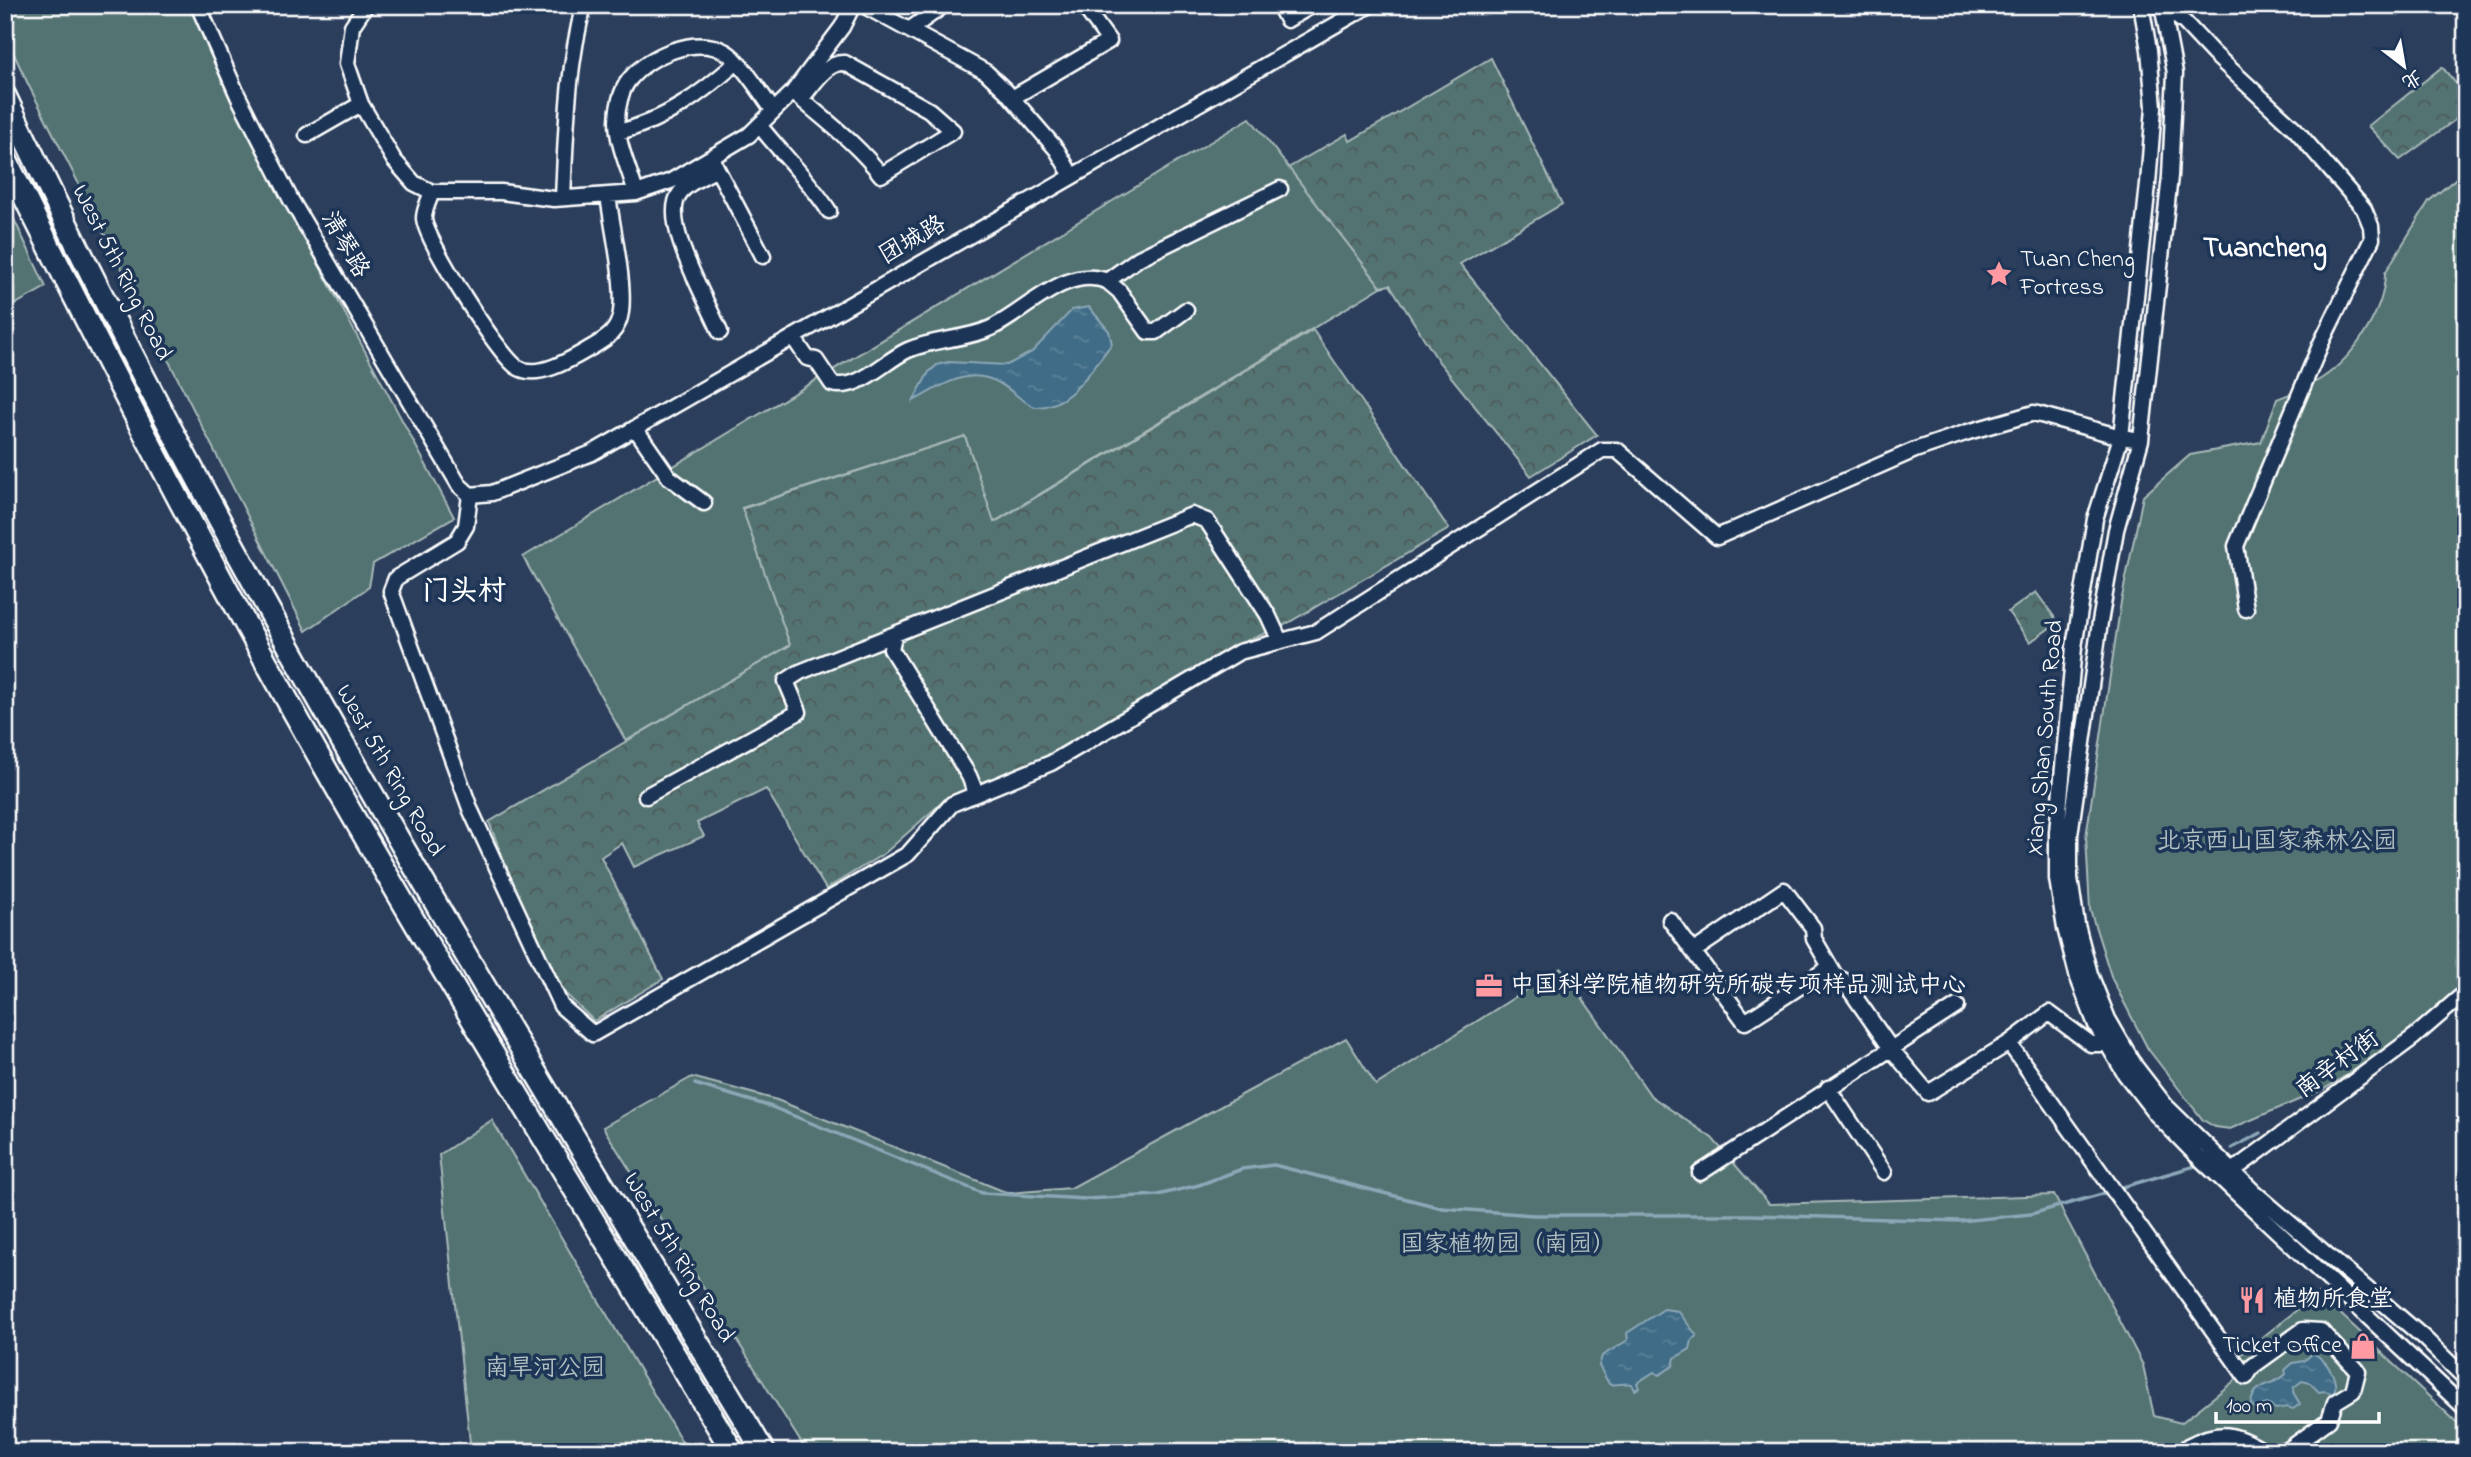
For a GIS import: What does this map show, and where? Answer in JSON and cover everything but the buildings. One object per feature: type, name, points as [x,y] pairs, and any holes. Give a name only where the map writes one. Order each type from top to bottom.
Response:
[{"type":"highway","name":"West 5th Ring Road","points":[[5,96],[186,459],[276,626],[453,935],[764,1452]]},
{"type":"highway","points":[[5,158],[164,473],[333,782],[733,1452]]},
{"type":"street","name":"清琴路","points":[[198,5],[237,96],[291,200],[458,485],[470,495]]},
{"type":"street","points":[[366,5],[352,26],[347,64],[361,104],[394,160],[414,183],[432,192],[501,192],[554,199],[636,193],[714,164]]},
{"type":"street","points":[[563,198],[573,66],[584,5]]},
{"type":"street","points":[[797,96],[842,27],[853,5]]},
{"type":"street","points":[[863,5],[986,72],[1056,150],[1072,176]]},
{"type":"street","points":[[909,30],[944,5]]},
{"type":"street","points":[[1012,98],[1110,41],[1083,5]]},
{"type":"street","points":[[1279,5],[1287,20],[1313,5]]},
{"type":"street","name":"团城路","points":[[470,495],[492,493],[592,453],[1370,5]]},
{"type":"street","name":"Xiang Shan South Road","points":[[2141,5],[2149,50],[2154,107],[2137,302],[2121,437],[2095,519],[2074,647],[2057,832],[2057,879],[2065,928],[2078,978],[2096,1025],[2125,1074],[2156,1114],[2196,1155],[2466,1409]]},
{"type":"street","points":[[2163,6],[2185,23],[2213,53],[2295,129],[2364,209],[2371,226],[2371,239],[2322,341],[2236,546],[2246,609]]},
{"type":"street","name":"Xiang Shan South Road","points":[[2163,6],[2175,73],[2170,176],[2141,440],[2116,530],[2100,622],[2070,835],[2070,878],[2077,925],[2090,974],[2108,1019],[2135,1066],[2166,1106],[2255,1192],[2424,1338],[2466,1379]]},
{"type":"street","points":[[636,193],[617,122],[621,96],[628,80],[659,57],[682,47],[703,45],[726,52],[773,110]]},
{"type":"street","points":[[720,332],[683,253],[676,231],[674,207],[679,194],[749,135],[773,110],[797,96],[836,62],[845,63],[929,110],[953,131],[881,175],[853,143],[797,96]]},
{"type":"street","points":[[620,132],[667,115],[695,97],[736,63]]},
{"type":"street","points":[[307,135],[361,104]]},
{"type":"street","points":[[759,125],[790,163],[813,185],[830,211]]},
{"type":"street","points":[[714,164],[763,256]]},
{"type":"street","points":[[1107,281],[1139,258],[1280,189]]},
{"type":"street","points":[[432,192],[424,218],[430,238],[478,318],[509,358],[517,368],[537,372],[579,354],[613,335],[621,314],[621,288],[608,195]]},
{"type":"street","points":[[793,337],[807,358],[816,360],[832,384],[843,387],[907,351],[932,341],[963,337],[990,328],[1075,279],[1096,277],[1107,281],[1119,291],[1148,332],[1156,332],[1186,310]]},
{"type":"street","points":[[470,495],[466,526],[457,541],[396,578],[391,591],[471,811],[561,1006],[593,1034],[908,854],[952,804],[1051,763],[1239,652],[1316,632],[1602,450],[1617,450],[1717,537],[1915,450],[2034,413],[2141,440]]},
{"type":"street","points":[[635,428],[669,477],[704,503]]},
{"type":"street","points":[[646,796],[799,712],[786,681],[800,672],[1192,515],[1207,521],[1268,615],[1280,641]]},
{"type":"street","points":[[894,636],[891,649],[969,776],[976,793]]},
{"type":"street","points":[[1694,951],[1784,890],[1813,928],[1814,939],[1836,977],[1843,980],[1892,1050],[1928,1093],[2009,1043],[2049,1013],[2091,1044],[2108,1044]]},
{"type":"street","points":[[1670,920],[1745,1022],[1830,967]]},
{"type":"street","name":"南辛村街","points":[[2234,1170],[2414,1037],[2466,992]]},
{"type":"street","points":[[1700,1173],[1957,1006]]},
{"type":"street","points":[[2009,1043],[2246,1377],[2252,1367],[2303,1330],[2321,1331],[2358,1371],[2353,1391],[2334,1402],[2329,1420],[2285,1452]]},
{"type":"street","points":[[1828,1088],[1884,1172]]},
{"type":"street","points":[[2188,1446],[2202,1438],[2223,1433],[2246,1440],[2265,1452]]},
{"type":"green space","points":[[5,5],[189,5],[229,97],[454,517],[373,564],[369,587],[306,631],[28,84],[5,35]]},
{"type":"green space","points":[[1491,58],[1562,204],[1460,264],[1597,435],[1531,476],[1439,362],[1390,285],[1381,287],[1288,168],[1347,134],[1350,141]]},
{"type":"green space","points":[[2442,67],[2466,95],[2466,112],[2400,160],[2368,126]]},
{"type":"green space","points":[[1250,118],[1381,287],[994,522],[965,436],[742,508],[790,645],[626,741],[523,557]]},
{"type":"green space","name":"北京西山国家森林公园","points":[[2466,170],[2466,985],[2389,1049],[2324,1089],[2230,1129],[2215,1127],[2203,1120],[2148,1049],[2112,979],[2090,910],[2086,837],[2121,602],[2143,496],[2190,455],[2261,442],[2277,399],[2317,381],[2345,359],[2373,318],[2384,288],[2385,273],[2429,201]]},
{"type":"green space","points":[[5,200],[46,287],[5,310]]},
{"type":"green space","points":[[1313,330],[1449,529],[1281,627],[1234,646],[1041,760],[949,796],[885,853],[826,889],[766,789],[697,823],[704,836],[634,867],[622,843],[601,857],[663,979],[594,1021],[550,979],[489,822],[790,645],[741,509],[965,436],[995,522]]},
{"type":"green space","points":[[2036,592],[2058,622],[2030,642],[2008,612]]},
{"type":"green space","name":"国家植物园（南园）","points":[[1561,968],[1651,1096],[1712,1138],[1769,1204],[2054,1195],[2143,1365],[2154,1416],[2181,1423],[2238,1378],[2229,1364],[2318,1293],[2466,1431],[2466,1452],[807,1452],[603,1127],[692,1077],[777,1100],[1008,1193],[1071,1188],[1346,1038],[1376,1085]]},
{"type":"green space","name":"南旱河公园","points":[[492,1120],[688,1452],[471,1452],[439,1155]]},
{"type":"water","points":[[1089,307],[1109,331],[1112,344],[1080,385],[1059,401],[1048,406],[1035,407],[999,383],[976,376],[954,380],[913,401],[929,372],[937,365],[948,362],[1007,365],[1032,352],[1072,310]]},
{"type":"water","points":[[1664,1309],[1678,1311],[1697,1336],[1692,1340],[1690,1349],[1675,1358],[1673,1366],[1659,1375],[1654,1372],[1637,1383],[1639,1388],[1635,1390],[1632,1384],[1609,1384],[1599,1366],[1602,1356],[1628,1340],[1627,1333]]},
{"type":"water","points":[[2313,1353],[2331,1370],[2335,1382],[2334,1394],[2319,1392],[2310,1383],[2302,1381],[2294,1387],[2293,1392],[2300,1404],[2293,1409],[2276,1409],[2267,1404],[2255,1408],[2251,1404],[2260,1388],[2281,1378],[2293,1363],[2304,1361]]},
{"type":"waterway","points":[[695,1084],[772,1107],[982,1193],[1086,1199],[1158,1195],[1199,1185],[1242,1169],[1274,1165],[1442,1208],[1534,1215],[1751,1215],[1960,1221],[2031,1214],[2109,1192]]},
{"type":"waterway","points":[[2232,1148],[2261,1133]]},
{"type":"waterway","points":[[2116,1189],[2195,1166]]},
{"type":"place","name":"Tuan Cheng Fortress","points":[[1999,274]]},
{"type":"place","name":"中国科学院植物研究所碳专项样品测试中心","points":[[1489,986]]},
{"type":"place","name":"植物所食堂","points":[[2252,1300]]},
{"type":"place","name":"Ticket Office","points":[[2363,1346]]},
{"type":"district","name":"Tuancheng","points":[[2265,249]]},
{"type":"district","name":"门头村","points":[[464,592]]}]
